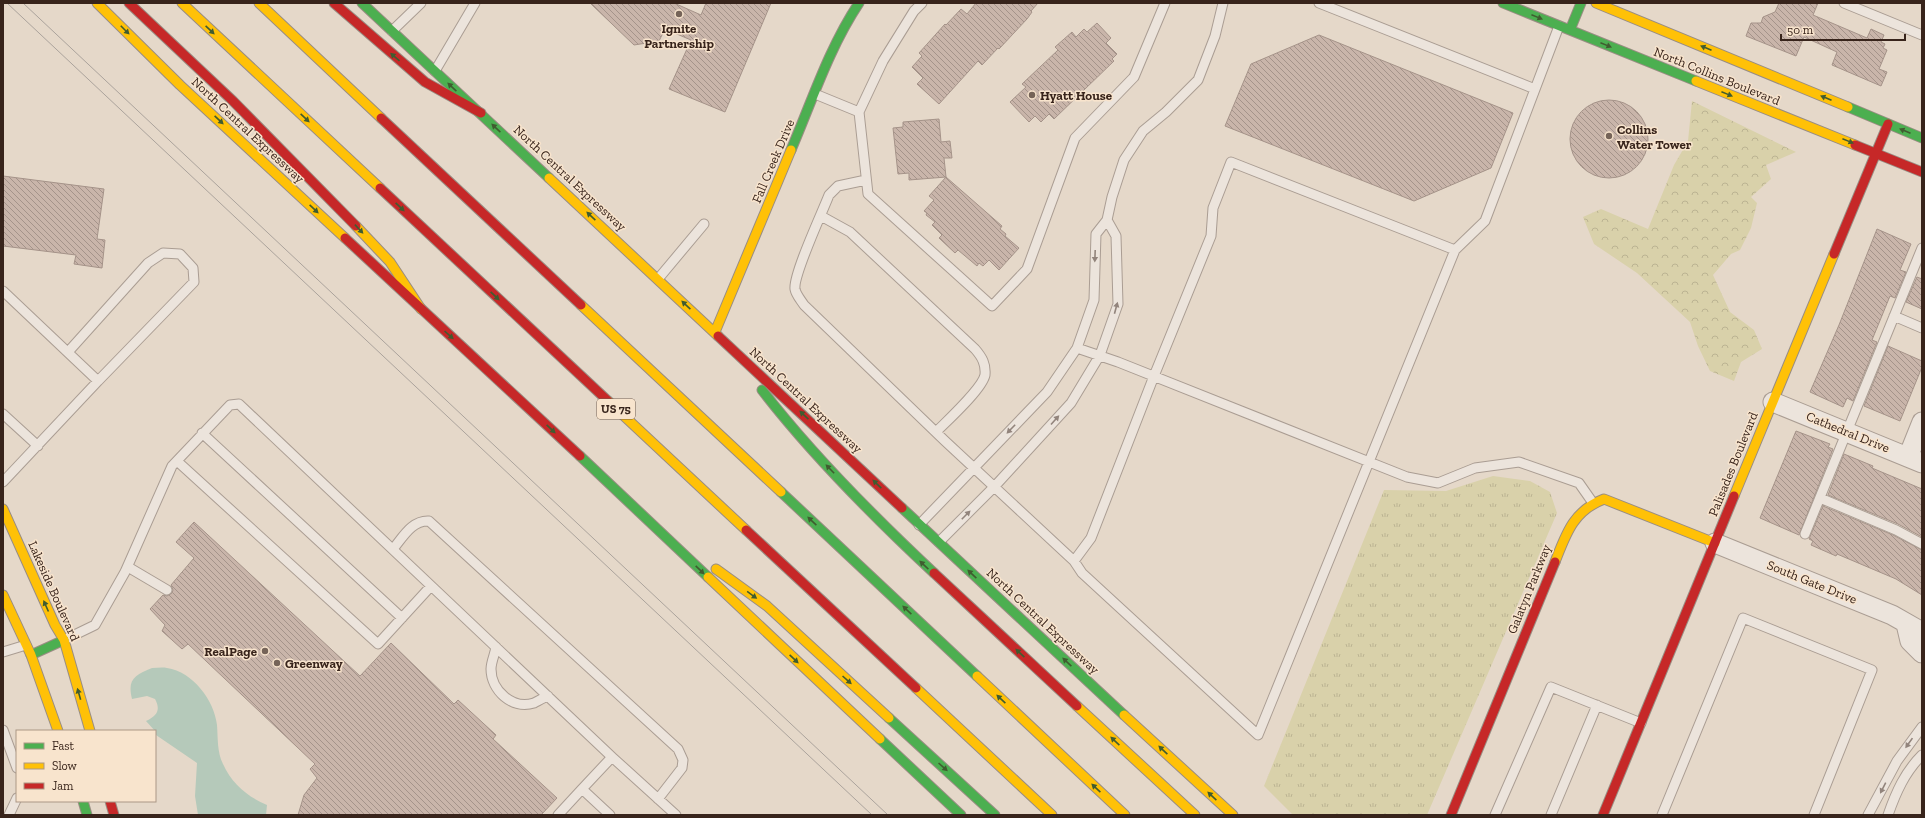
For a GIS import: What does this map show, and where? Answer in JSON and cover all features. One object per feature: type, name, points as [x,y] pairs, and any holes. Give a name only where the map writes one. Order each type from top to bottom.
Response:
[{"type":"main road","name":"North Central Expressway","points":[[97,3],[180,85],[652,523],[759,626],[961,815]]},
{"type":"main road","points":[[129,3],[234,101],[390,262],[421,309]]},
{"type":"main road","name":"US 75","points":[[182,3],[1052,815]]},
{"type":"main road","points":[[259,3],[1125,815]]},
{"type":"main road","points":[[334,3],[425,82],[481,113]]},
{"type":"main road","name":"North Central Expressway","points":[[362,3],[715,332],[938,543],[1233,815]]},
{"type":"main road","name":"Fall Creek Drive","points":[[715,332],[834,47],[847,21],[859,3]]},
{"type":"main road","name":"North Collins Boulevard","points":[[1503,3],[1922,172]]},
{"type":"main road","points":[[1570,30],[1580,3]]},
{"type":"main road","name":"North Collins Boulevard","points":[[1596,3],[1922,138]]},
{"type":"main road","name":"Palisades Boulevard","points":[[1603,815],[1875,152],[1888,124]]},
{"type":"main road","points":[[715,332],[794,431],[906,547],[1195,815]]},
{"type":"main road","points":[[1593,503],[1604,499],[1715,543]]},
{"type":"main road","name":"Galatyn Parkway","points":[[1450,815],[1565,537],[1578,513],[1593,503]]},
{"type":"main road","name":"Lakeside Boulevard","points":[[3,509],[55,625],[64,640],[90,730]]},
{"type":"main road","points":[[652,523],[767,606],[995,815]]},
{"type":"main road","points":[[3,595],[31,655],[58,730]]},
{"type":"main road","points":[[31,655],[64,640]]},
{"type":"main road","points":[[83,802],[88,815]]},
{"type":"main road","points":[[110,802],[114,815]]},
{"type":"street","name":"Cathedral Drive","points":[[1773,402],[1915,460]]},
{"type":"street","points":[[1915,460],[1922,422]]},
{"type":"street","name":"South Gate Drive","points":[[1715,543],[1892,615],[1914,628],[1910,641],[1922,653]]},
{"type":"lane","points":[[392,31],[421,3]]},
{"type":"lane","points":[[435,71],[475,3]]},
{"type":"lane","points":[[922,3],[914,11],[883,61],[859,112],[868,194],[992,306],[1026,269],[1075,138],[1134,77],[1164,3]]},
{"type":"lane","points":[[919,525],[1047,392],[1077,348],[1094,300],[1096,234],[1107,220],[1112,197],[1124,160],[1143,131],[1166,112],[1198,80],[1215,36],[1223,3]]},
{"type":"lane","points":[[1319,3],[1535,89]]},
{"type":"lane","points":[[1844,3],[1922,35]]},
{"type":"lane","points":[[866,180],[838,186],[829,195],[796,275],[795,290],[798,297],[804,305],[936,432],[1074,561],[1082,574],[1258,735],[1455,250],[1485,220],[1559,26]]},
{"type":"lane","points":[[815,94],[859,112]]},
{"type":"lane","points":[[1074,561],[1091,538],[1154,376],[1211,236],[1213,208],[1232,162],[1455,250]]},
{"type":"lane","points":[[821,216],[850,232],[975,349],[983,359],[985,367],[982,383],[936,432]]},
{"type":"lane","points":[[938,543],[995,486],[1071,403],[1100,355],[1118,304],[1116,236],[1107,220]]},
{"type":"lane","points":[[658,279],[704,224]]},
{"type":"lane","points":[[1805,534],[1922,248]]},
{"type":"lane","points":[[3,482],[194,282],[193,268],[180,254],[163,253],[148,263],[68,352]]},
{"type":"lane","points":[[3,291],[98,381]]},
{"type":"lane","points":[[1894,316],[1922,328]]},
{"type":"lane","points":[[1077,348],[1100,355],[1154,376],[1407,477],[1438,483],[1475,468],[1519,462],[1579,483],[1593,503]]},
{"type":"lane","points":[[64,640],[95,625],[128,567],[172,466],[202,433],[230,406],[239,404],[612,757],[676,815]]},
{"type":"lane","points":[[3,414],[38,446]]},
{"type":"lane","points":[[202,433],[402,618]]},
{"type":"lane","points":[[177,461],[378,644],[432,586]]},
{"type":"lane","points":[[1820,498],[1896,530],[1922,544]]},
{"type":"lane","points":[[392,549],[415,524],[423,520],[429,521],[678,749],[683,760],[682,768],[658,799]]},
{"type":"lane","points":[[128,567],[167,590]]},
{"type":"lane","points":[[1662,815],[1743,618],[1872,670],[1814,815]]},
{"type":"lane","points":[[3,652],[26,645]]},
{"type":"lane","points":[[496,647],[491,667],[492,680],[499,692],[509,700],[522,704],[533,703],[548,696]]},
{"type":"lane","points":[[1495,815],[1551,687],[1642,723]]},
{"type":"lane","points":[[1551,815],[1597,705]]},
{"type":"lane","points":[[1868,815],[1897,760],[1922,727]]},
{"type":"lane","points":[[3,730],[16,765]]},
{"type":"lane","points":[[1888,815],[1898,788],[1911,765],[1922,754]]},
{"type":"lane","points":[[558,815],[612,757]]},
{"type":"lane","points":[[582,789],[610,815]]},
{"type":"lane","points":[[9,815],[16,800]]},
{"type":"green space","points":[[1692,101],[1796,152],[1766,165],[1771,179],[1751,197],[1757,203],[1751,228],[1740,250],[1731,254],[1713,275],[1730,312],[1754,330],[1762,349],[1741,362],[1734,381],[1710,371],[1698,346],[1690,322],[1637,273],[1594,244],[1583,217],[1601,209],[1648,229],[1674,165],[1688,141]]},
{"type":"green space","points":[[1493,476],[1530,481],[1550,492],[1557,513],[1427,815],[1293,815],[1264,786],[1384,490],[1446,491]]},
{"type":"shaded area","points":[[152,668],[165,668],[185,675],[201,689],[212,706],[215,716],[218,745],[223,764],[231,778],[241,789],[253,798],[267,805],[266,815],[198,815],[195,796],[197,763],[156,735],[156,730],[154,730],[146,721],[153,717],[157,712],[158,706],[155,699],[147,696],[132,699],[132,682],[141,673]]},
{"type":"building","points":[[590,3],[674,3],[701,15],[706,3],[771,3],[725,112],[669,89],[691,40],[665,29],[659,41],[634,45]]},
{"type":"building","points":[[976,3],[1038,3],[1031,11],[1032,12],[1027,19],[999,49],[998,48],[982,65],[978,61],[939,104],[917,84],[923,78],[912,67],[922,56],[919,53],[945,24],[946,25],[961,9],[967,14]]},
{"type":"building","points":[[1779,3],[1818,3],[1813,15],[1867,38],[1871,29],[1884,35],[1881,42],[1885,44],[1883,48],[1887,50],[1879,69],[1887,72],[1881,86],[1832,65],[1837,52],[1804,37],[1796,56],[1746,36],[1751,23],[1761,23],[1763,17],[1775,12]]},
{"type":"building","points":[[1097,23],[1111,38],[1106,43],[1117,54],[1112,59],[1114,61],[1054,119],[1049,114],[1041,122],[1035,116],[1029,122],[1010,102],[1026,87],[1022,84],[1058,50],[1055,47],[1072,32],[1076,37],[1084,29],[1087,32]]},
{"type":"building","points":[[1319,35],[1513,113],[1491,168],[1414,201],[1225,126],[1251,64]]},
{"type":"building","name":"Collins Water Tower","points":[[1609,100],[1624,103],[1636,112],[1645,124],[1648,139],[1645,154],[1636,166],[1624,175],[1609,178],[1594,175],[1582,166],[1573,154],[1570,139],[1573,124],[1582,112],[1594,103]]},
{"type":"building","points":[[939,119],[941,142],[950,141],[952,158],[944,158],[946,177],[909,180],[909,173],[898,174],[893,128],[903,127],[903,122]]},
{"type":"building","points":[[3,176],[104,189],[97,239],[105,240],[102,268],[74,264],[76,255],[3,246]]},
{"type":"building","points":[[946,177],[1002,226],[1000,229],[1006,234],[1005,236],[1019,248],[999,270],[989,260],[983,266],[979,263],[977,266],[958,250],[955,253],[939,238],[942,235],[932,225],[935,222],[926,215],[927,213],[924,211],[934,200],[929,196]]},
{"type":"building","points":[[1877,229],[1911,244],[1900,270],[1906,272],[1895,298],[1890,296],[1872,340],[1877,342],[1853,401],[1847,398],[1843,407],[1810,392],[1839,325]]},
{"type":"building","points":[[1917,277],[1922,279],[1922,309],[1906,302]]},
{"type":"building","points":[[1888,346],[1922,361],[1922,367],[1900,421],[1864,406]]},
{"type":"building","points":[[1796,431],[1830,444],[1828,447],[1833,449],[1799,535],[1760,518]]},
{"type":"building","points":[[1844,454],[1873,466],[1872,468],[1922,489],[1922,537],[1898,524],[1828,495]]},
{"type":"building","points":[[1823,506],[1893,535],[1922,550],[1922,595],[1896,579],[1837,554],[1836,556],[1811,545],[1813,541],[1809,539]]},
{"type":"building","name":"Greenway","points":[[194,522],[360,676],[391,643],[454,704],[458,700],[496,735],[493,739],[557,798],[541,815],[298,815],[304,795],[317,778],[310,769],[315,764],[188,644],[182,649],[162,631],[165,625],[150,609],[163,595],[167,596],[172,593],[173,590],[171,585],[194,558],[176,542]]},
{"type":"tram line","points":[[7,3],[872,815]]},
{"type":"tram line","points":[[23,3],[888,815]]},
{"type":"traffic: fast","points":[[362,3],[549,178]]},
{"type":"traffic: fast","points":[[791,150],[830,56],[848,20],[859,3]]},
{"type":"traffic: fast","points":[[1503,3],[1696,81]]},
{"type":"traffic: fast","points":[[1570,30],[1581,3]]},
{"type":"traffic: fast","points":[[1848,107],[1922,138]]},
{"type":"traffic: fast","points":[[762,390],[844,485],[934,573]]},
{"type":"traffic: fast","points":[[580,456],[708,577]]},
{"type":"traffic: fast","points":[[781,492],[977,676]]},
{"type":"traffic: fast","points":[[902,508],[1124,715]]},
{"type":"traffic: fast","points":[[31,655],[64,640]]},
{"type":"traffic: fast","points":[[889,718],[995,815]]},
{"type":"traffic: fast","points":[[880,739],[961,815]]},
{"type":"traffic: fast","points":[[83,802],[87,815]]},
{"type":"traffic: slow","points":[[97,3],[180,85],[345,238]]},
{"type":"traffic: slow","points":[[182,3],[380,188]]},
{"type":"traffic: slow","points":[[259,3],[381,118]]},
{"type":"traffic: slow","points":[[1596,3],[1848,107]]},
{"type":"traffic: slow","points":[[1696,81],[1855,145]]},
{"type":"traffic: slow","points":[[715,332],[791,150]]},
{"type":"traffic: slow","points":[[549,178],[718,336]]},
{"type":"traffic: slow","points":[[356,226],[390,262],[421,309]]},
{"type":"traffic: slow","points":[[1734,496],[1834,254]]},
{"type":"traffic: slow","points":[[581,305],[781,492]]},
{"type":"traffic: slow","points":[[608,401],[746,530]]},
{"type":"traffic: slow","points":[[1555,562],[1572,524],[1585,510],[1604,499],[1715,543]]},
{"type":"traffic: slow","points":[[3,509],[55,625],[64,640],[90,730]]},
{"type":"traffic: slow","points":[[716,569],[767,606],[889,718]]},
{"type":"traffic: slow","points":[[708,577],[880,739]]},
{"type":"traffic: slow","points":[[3,595],[31,655],[58,730]]},
{"type":"traffic: slow","points":[[977,676],[1125,815]]},
{"type":"traffic: slow","points":[[916,688],[1052,815]]},
{"type":"traffic: slow","points":[[1077,706],[1195,815]]},
{"type":"traffic: slow","points":[[1124,715],[1233,815]]},
{"type":"traffic: jam","points":[[129,3],[233,101],[356,226]]},
{"type":"traffic: jam","points":[[334,3],[425,82],[481,113]]},
{"type":"traffic: jam","points":[[381,118],[581,305]]},
{"type":"traffic: jam","points":[[1834,254],[1888,124]]},
{"type":"traffic: jam","points":[[1855,145],[1922,172]]},
{"type":"traffic: jam","points":[[380,188],[608,401]]},
{"type":"traffic: jam","points":[[345,238],[580,456]]},
{"type":"traffic: jam","points":[[718,336],[902,508]]},
{"type":"traffic: jam","points":[[1603,815],[1734,496]]},
{"type":"traffic: jam","points":[[746,530],[916,688]]},
{"type":"traffic: jam","points":[[1451,815],[1555,562]]},
{"type":"traffic: jam","points":[[934,573],[1077,706]]},
{"type":"traffic: jam","points":[[110,802],[114,815]]},
{"type":"place","name":"Ignite Partnership","points":[[679,14]]},
{"type":"place","name":"Hyatt House","points":[[1032,95]]},
{"type":"place","name":"Collins Water Tower","points":[[1609,136]]},
{"type":"place","name":"RealPage","points":[[265,651]]},
{"type":"place","name":"Greenway","points":[[277,663]]}]
